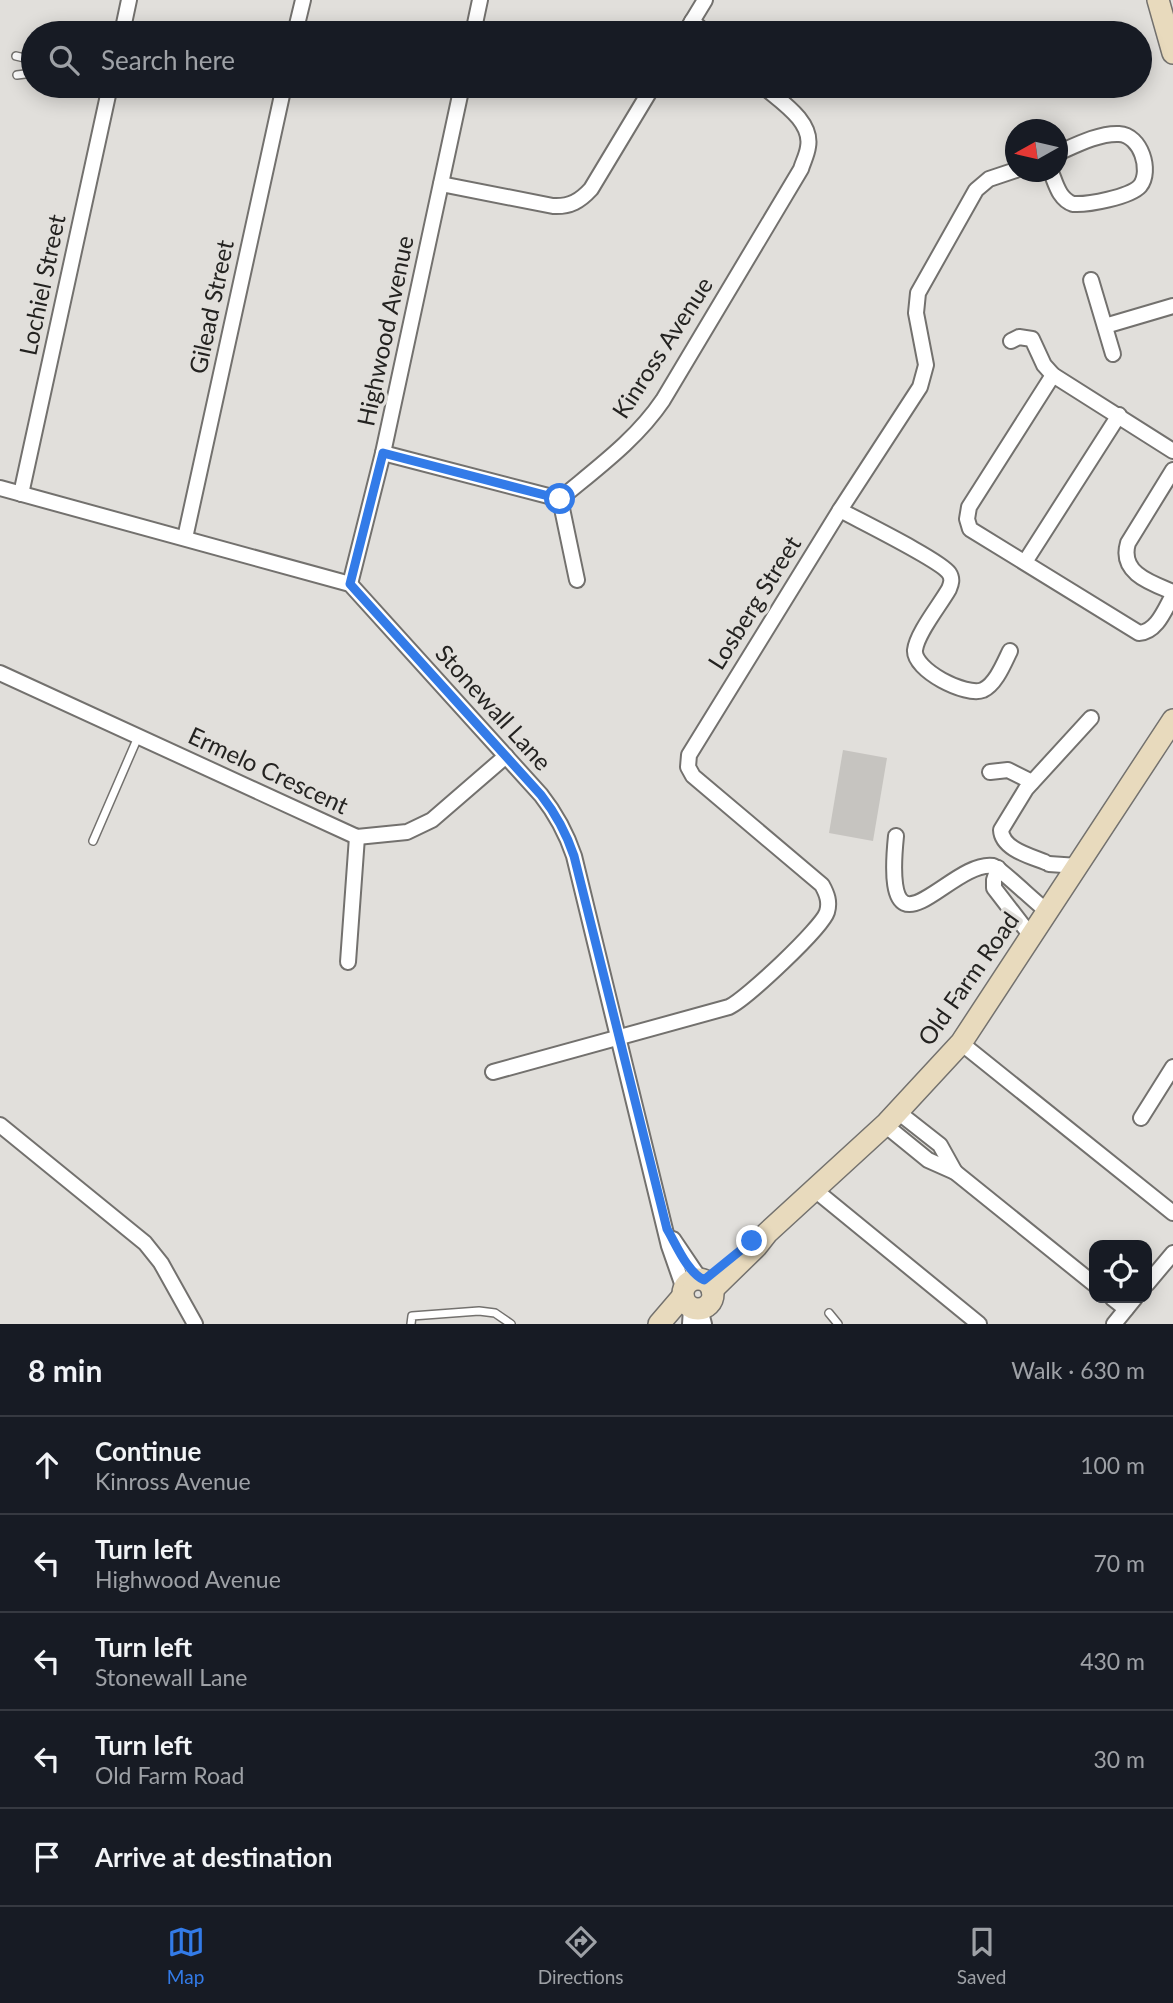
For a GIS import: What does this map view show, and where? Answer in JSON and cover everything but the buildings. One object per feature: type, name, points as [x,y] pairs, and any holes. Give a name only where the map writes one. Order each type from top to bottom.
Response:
[{"type":"street","points":[[125,21],[129,0]]},
{"type":"street","points":[[298,21],[303,0]]},
{"type":"street","points":[[476,21],[480,0]]},
{"type":"street","points":[[693,21],[705,0]]},
{"type":"street","points":[[1158,0],[1173,53]]},
{"type":"street","name":"Lochiel Street","points":[[21,494],[103,98]]},
{"type":"street","name":"Gilead Street","points":[[185,538],[281,98]]},
{"type":"street","name":"Highwood Avenue","points":[[350,584],[383,453],[459,98]]},
{"type":"street","points":[[441,184],[553,206],[571,204],[591,189],[646,98]]},
{"type":"street","name":"Kinross Avenue","points":[[560,499],[632,439],[654,412],[801,169],[809,146],[806,130],[795,114],[777,98]]},
{"type":"street","points":[[1055,182],[1068,203],[1073,204],[1111,198],[1133,191],[1144,178],[1140,149],[1125,135],[1099,137],[1068,149]]},
{"type":"street","name":"Losberg Street","points":[[620,1038],[719,1012],[740,1002],[824,918],[828,908],[827,895],[815,878],[693,776],[688,760],[691,749],[922,382],[926,365],[916,313],[918,293],[979,187],[989,179],[1005,174]]},
{"type":"street","points":[[1091,280],[1114,354]]},
{"type":"street","points":[[1105,326],[1173,306]]},
{"type":"street","points":[[1011,341],[1019,337],[1032,339],[1044,365],[1053,375],[1173,451]]},
{"type":"street","points":[[1053,375],[967,512],[968,523],[975,533],[1139,633],[1147,632],[1153,628],[1173,593],[1139,576],[1128,565],[1126,554],[1128,543],[1173,470]]},
{"type":"street","points":[[1025,562],[1119,415]]},
{"type":"street","points":[[383,453],[560,499],[577,580]]},
{"type":"street","points":[[0,488],[350,584]]},
{"type":"street","points":[[839,510],[934,562],[950,574],[949,589],[916,645],[916,658],[922,667],[960,689],[979,692],[987,688],[1010,651]]},
{"type":"street","name":"Stonewall Lane","points":[[350,584],[553,810],[566,831],[667,1229],[695,1300]]},
{"type":"street","name":"Ermelo Crescent","points":[[0,673],[357,837],[407,832],[432,820],[506,757]]},
{"type":"street","points":[[1078,866],[1047,863],[1008,845],[1001,835],[1005,821],[1032,782],[1091,718]]},
{"type":"street","name":"Old Farm Road","points":[[670,1324],[751,1252],[767,1233],[891,1119],[961,1043],[1173,720]]},
{"type":"street","points":[[990,772],[1008,770],[1032,782]]},
{"type":"street","points":[[896,836],[892,872],[899,897],[905,902],[914,904],[923,901],[972,871],[992,866],[998,868],[1047,912]]},
{"type":"street","points":[[348,962],[357,837]]},
{"type":"street","points":[[1047,863],[1062,888]]},
{"type":"street","points":[[998,868],[994,880],[995,888],[1031,936]]},
{"type":"street","points":[[493,1072],[620,1038]]},
{"type":"street","points":[[961,1043],[1173,1213]]},
{"type":"street","points":[[1140,1118],[1173,1067]]},
{"type":"street","points":[[891,1119],[928,1160],[955,1172],[1089,1280]]},
{"type":"street","points":[[0,1125],[145,1243],[166,1270],[195,1324]]},
{"type":"street","points":[[815,1189],[979,1324]]},
{"type":"street","points":[[1152,1278],[1173,1253]]},
{"type":"street","name":"Old Farm Road","points":[[659,1324],[695,1300]]},
{"type":"street","points":[[1114,1324],[1130,1303]]},
{"type":"lane","points":[[16,56],[21,57]]},
{"type":"lane","points":[[17,75],[21,74]]},
{"type":"lane","points":[[93,841],[138,737]]},
{"type":"lane","points":[[411,1324],[412,1316],[479,1311],[495,1313],[511,1324]]},
{"type":"lane","points":[[829,1313],[838,1324]]},
{"type":"route","points":[[560,499],[383,453],[350,584],[541,795],[566,831],[667,1229],[691,1268],[704,1280],[752,1241]]}]
